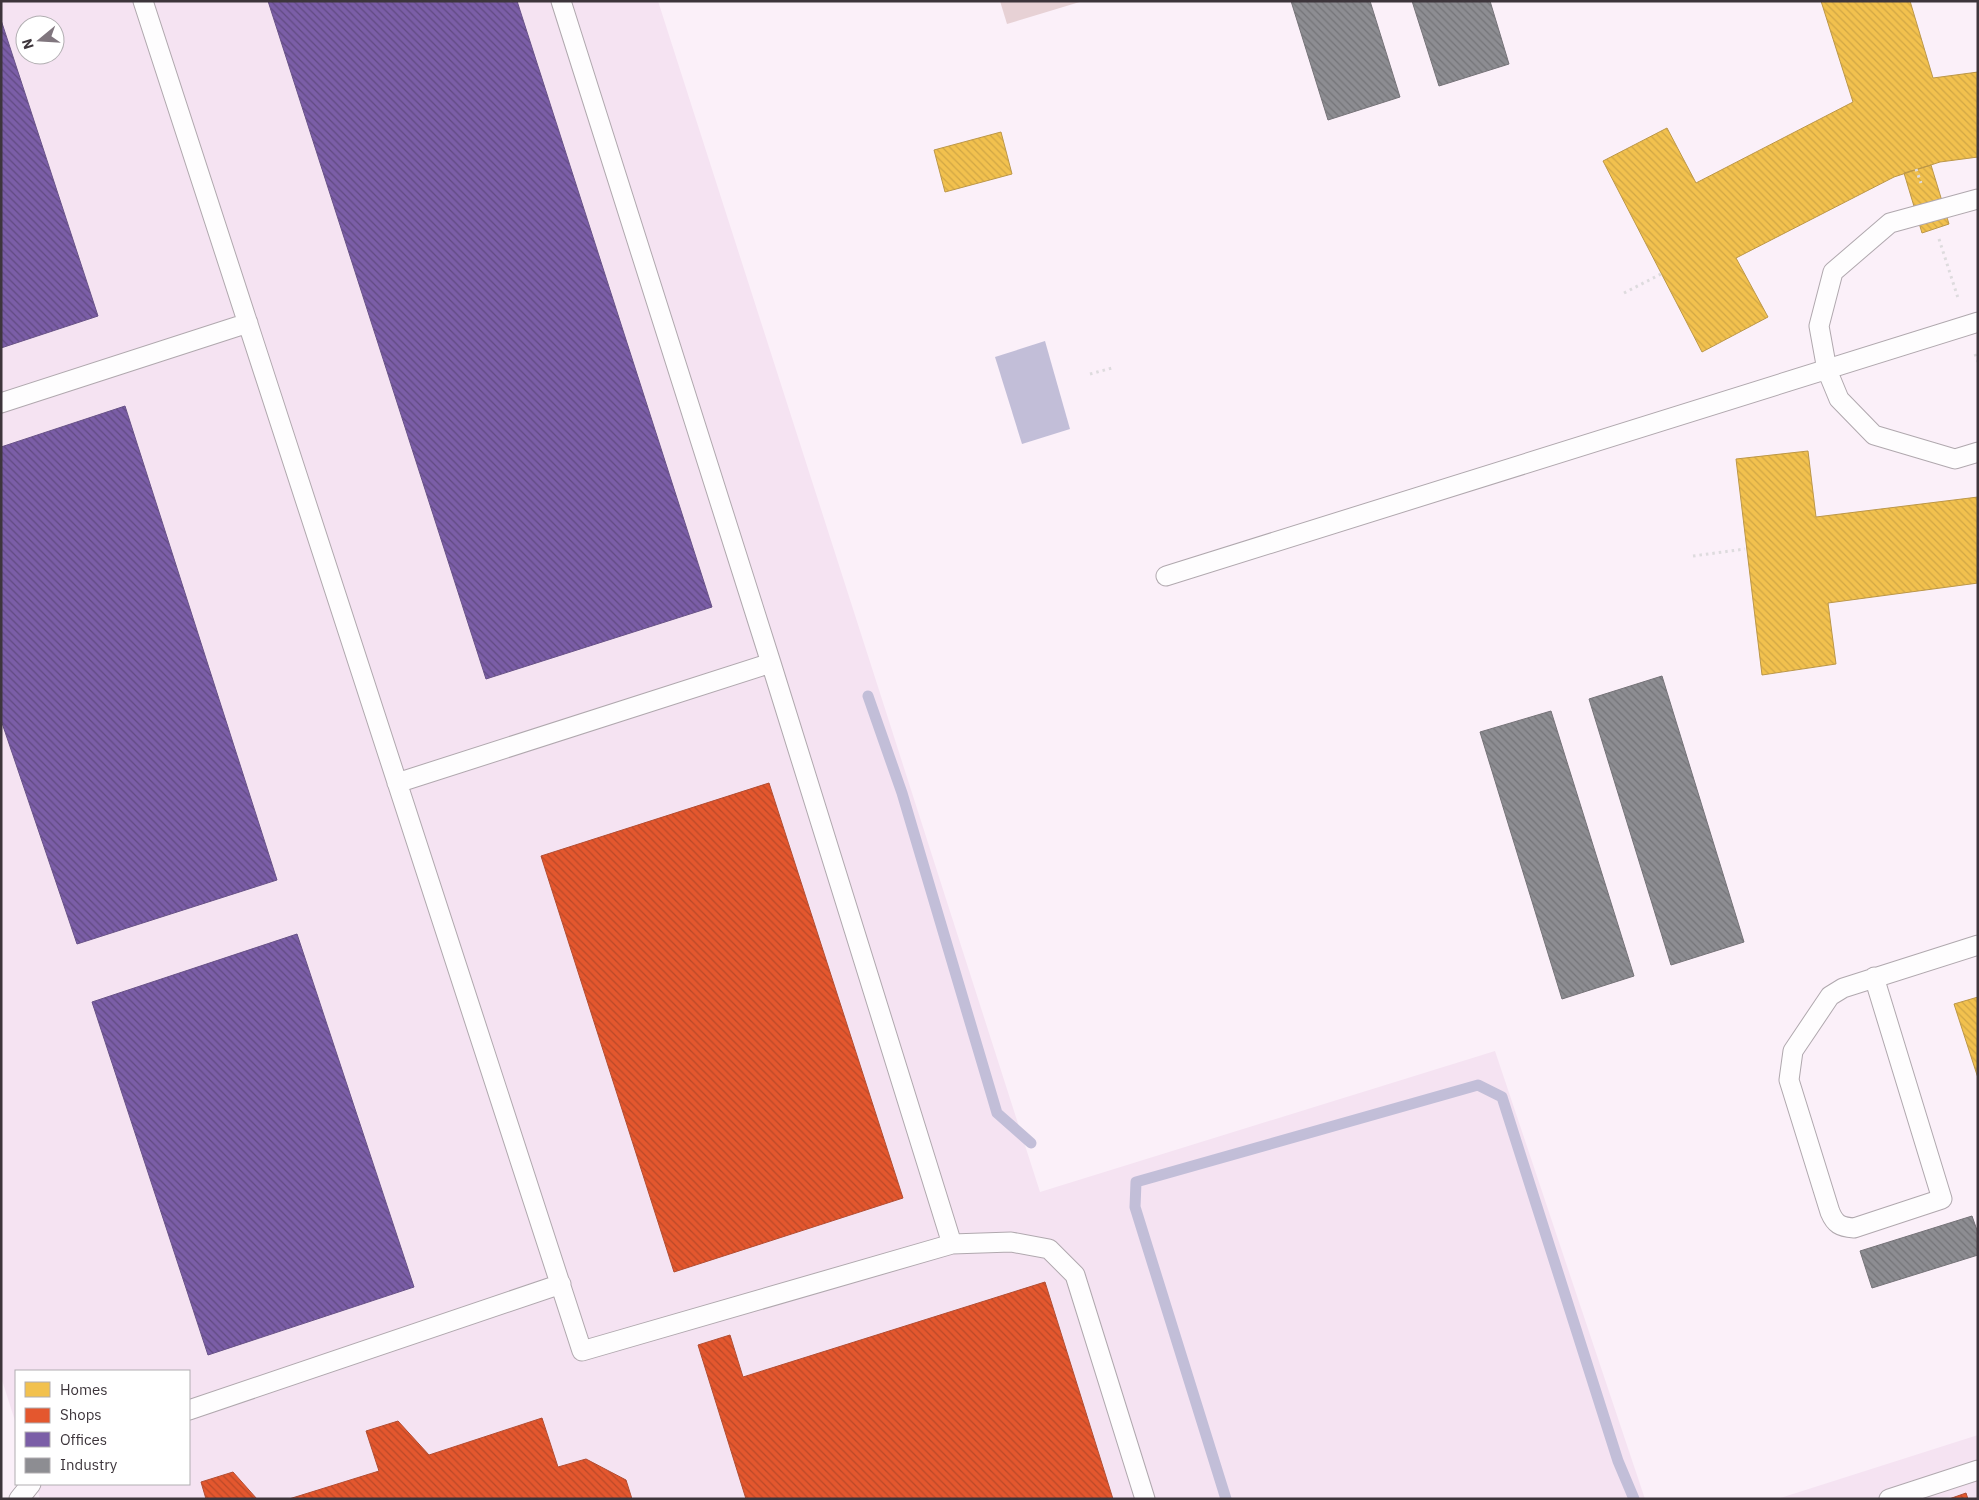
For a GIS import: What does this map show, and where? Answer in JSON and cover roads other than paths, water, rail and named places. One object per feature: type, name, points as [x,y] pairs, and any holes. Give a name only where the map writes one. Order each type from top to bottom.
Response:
[{"type":"lane","points":[[143,1],[582,1351],[952,1244],[1011,1242],[1049,1249],[1075,1275],[1145,1499]]},
{"type":"lane","points":[[561,1],[771,662],[952,1244]]},
{"type":"lane","points":[[1978,199],[1890,223],[1833,272],[1819,326],[1827,370],[1839,399],[1874,435],[1954,459],[1978,452]]},
{"type":"lane","points":[[1166,576],[1978,322]]},
{"type":"lane","points":[[1,403],[248,323]]},
{"type":"lane","points":[[397,783],[771,662]]},
{"type":"lane","points":[[1874,977],[1942,1200],[1854,1228],[1843,1227],[1834,1222],[1830,1212],[1789,1080],[1793,1051],[1830,996],[1843,988],[1874,977],[1978,945]]},
{"type":"lane","points":[[190,1410],[560,1284]]},
{"type":"lane","points":[[1889,1499],[1978,1470]]},
{"type":"lane","points":[[19,1499],[30,1485]]},
{"type":"waterway","points":[[868,696],[902,793],[997,1113],[1031,1143]]},
{"type":"waterway","points":[[1226,1499],[1135,1207],[1136,1182],[1478,1085],[1502,1097],[1618,1461],[1634,1499]]}]
